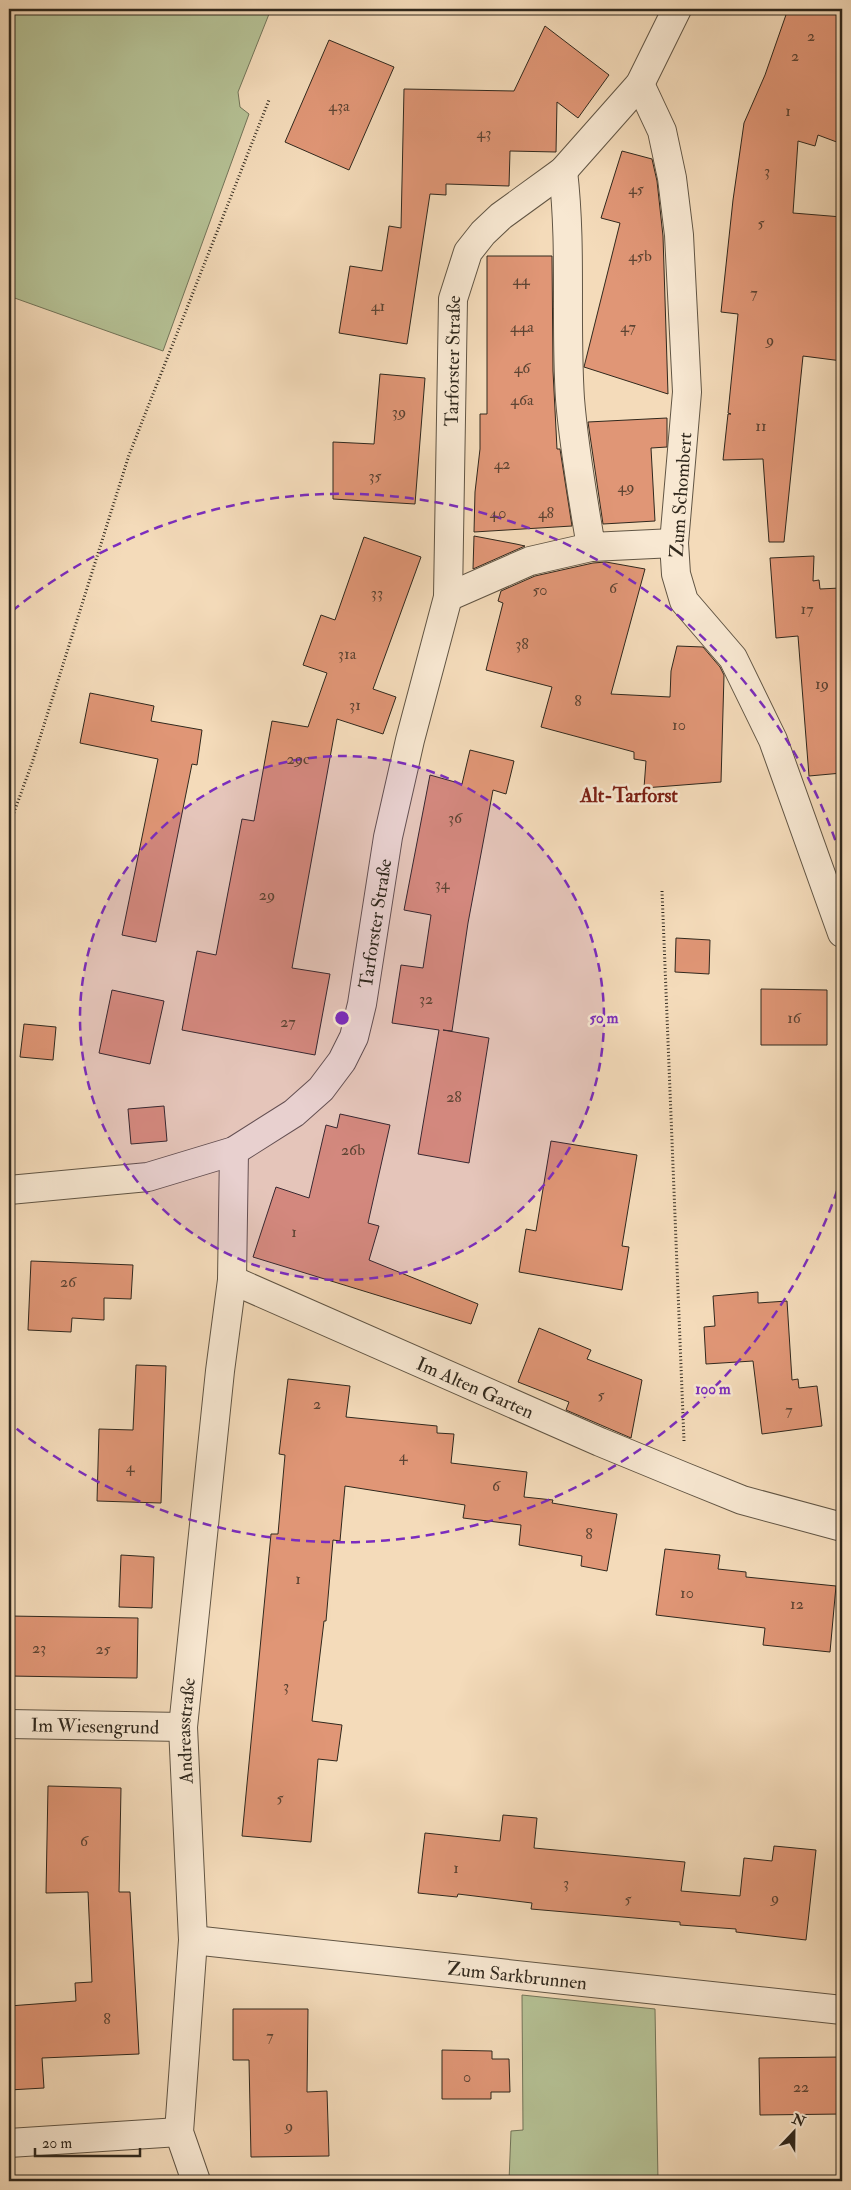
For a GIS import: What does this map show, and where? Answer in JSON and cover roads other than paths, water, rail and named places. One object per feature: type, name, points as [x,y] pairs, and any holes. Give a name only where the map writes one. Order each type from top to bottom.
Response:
[{"type":"street","name":"Tarforster Straße","points":[[9,1190],[148,1176],[234,1152],[294,1113],[321,1089],[342,1062],[354,1037],[362,1004],[388,837],[410,740],[448,597],[453,308],[459,276],[468,252],[483,234],[501,216],[563,171],[640,84],[677,9]]},
{"type":"street","name":"Zum Schombert","points":[[640,84],[662,131],[672,178],[679,235],[687,392],[674,543],[676,574],[684,602],[733,658],[773,740],[842,933]]},
{"type":"street","points":[[563,171],[568,208],[570,399],[578,473],[591,547]]},
{"type":"street","points":[[448,597],[530,561],[591,547],[674,543]]},
{"type":"street","points":[[232,1280],[234,1152]]},
{"type":"street","name":"Im Alten Garten","points":[[232,1280],[600,1442],[685,1477],[742,1500],[842,1527]]},
{"type":"street","name":"Andreasstraße","points":[[196,2181],[179,2132],[193,1940],[182,1727],[220,1371],[232,1280]]},
{"type":"street","name":"Im Wiesengrund","points":[[9,1724],[182,1727]]},
{"type":"street","name":"Zum Sarkbrunnen","points":[[193,1940],[842,2010]]},
{"type":"street","points":[[9,2143],[179,2132]]},
{"type":"district","name":"Alt-Tarforst","points":[[629,795]]}]
